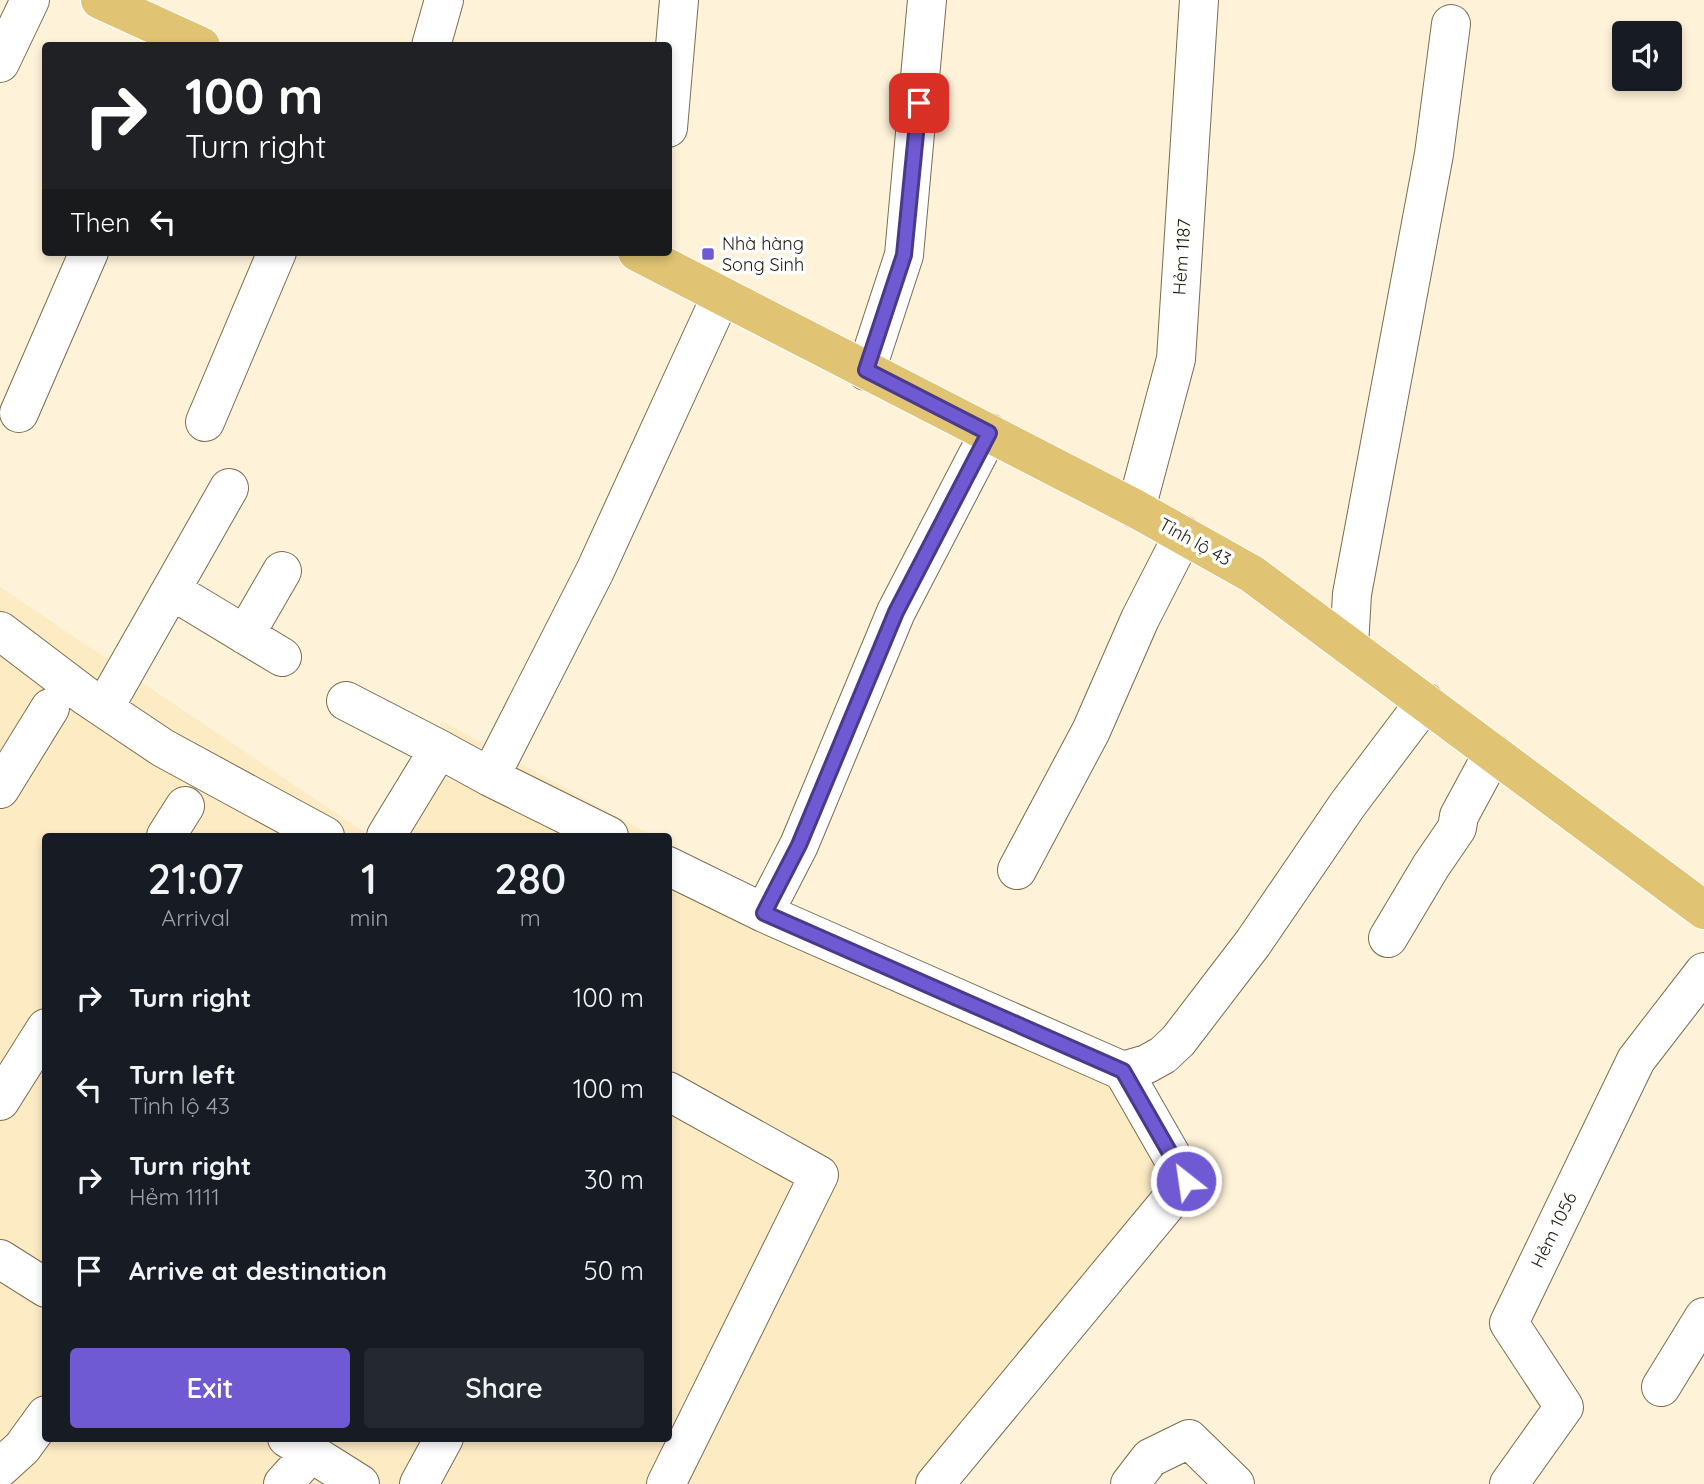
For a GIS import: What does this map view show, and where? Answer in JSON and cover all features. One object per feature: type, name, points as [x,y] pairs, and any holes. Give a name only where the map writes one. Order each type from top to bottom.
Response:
[{"type":"main road","points":[[100,0],[184,42]]},
{"type":"main road","name":"Tỉnh lộ 43","points":[[651,256],[721,296],[1136,509],[1252,574],[1704,909]]},
{"type":"street","points":[[0,63],[30,0]]},
{"type":"street","points":[[432,42],[444,0]]},
{"type":"street","points":[[672,81],[679,0]]},
{"type":"street","points":[[866,370],[904,255],[927,0]]},
{"type":"street","name":"Hẻm 1187","points":[[1136,509],[1176,359],[1199,0]]},
{"type":"street","points":[[1349,646],[1352,594],[1434,154],[1451,24]]},
{"type":"street","points":[[19,413],[87,256]]},
{"type":"street","points":[[205,422],[275,256]]},
{"type":"street","points":[[490,777],[595,571],[721,296]]},
{"type":"street","points":[[764,913],[799,845],[896,612],[989,433]]},
{"type":"street","points":[[104,708],[229,488]]},
{"type":"street","points":[[1017,870],[1091,731],[1140,618],[1183,535]]},
{"type":"street","points":[[245,635],[282,572]]},
{"type":"street","points":[[171,590],[282,657]]},
{"type":"street","points":[[0,631],[163,748],[319,833]]},
{"type":"street","points":[[346,701],[439,766],[490,777],[604,833]]},
{"type":"street","points":[[1123,1071],[1155,1059],[1178,1041],[1253,943],[1348,804],[1425,702]]},
{"type":"street","points":[[0,789],[50,708]]},
{"type":"street","points":[[1388,938],[1457,828],[1459,816],[1493,753]]},
{"type":"street","points":[[388,833],[439,766]]},
{"type":"street","points":[[408,833],[439,766]]},
{"type":"street","points":[[672,868],[764,913],[1123,1071],[1186,1181],[935,1484]]},
{"type":"street","name":"Hẻm 1056","points":[[1509,1484],[1564,1407],[1509,1323],[1636,1060],[1704,972]]},
{"type":"street","points":[[0,1101],[42,1034]]},
{"type":"street","points":[[666,1484],[819,1175],[672,1093]]},
{"type":"street","points":[[0,1259],[42,1285]]},
{"type":"street","points":[[1661,1387],[1704,1317]]},
{"type":"street","points":[[0,1468],[22,1448],[42,1420]]},
{"type":"street","points":[[1130,1484],[1150,1458],[1189,1439],[1235,1484]]},
{"type":"street","points":[[419,1484],[442,1442]]},
{"type":"street","points":[[283,1484],[299,1446],[360,1484]]},
{"type":"shaded area","points":[[0,587],[366,833],[42,833],[42,1442],[672,1442],[672,847],[1123,1092],[1168,1186],[918,1484],[0,1484]]},
{"type":"shaded area","points":[[442,721],[647,833],[399,833]]},
{"type":"place","name":"Nhà hàng Song Sinh","points":[[708,254]]},
{"type":"route","points":[[919,103],[904,255],[866,370],[989,433],[896,612],[799,845],[764,913],[1123,1071],[1186,1181]]}]
